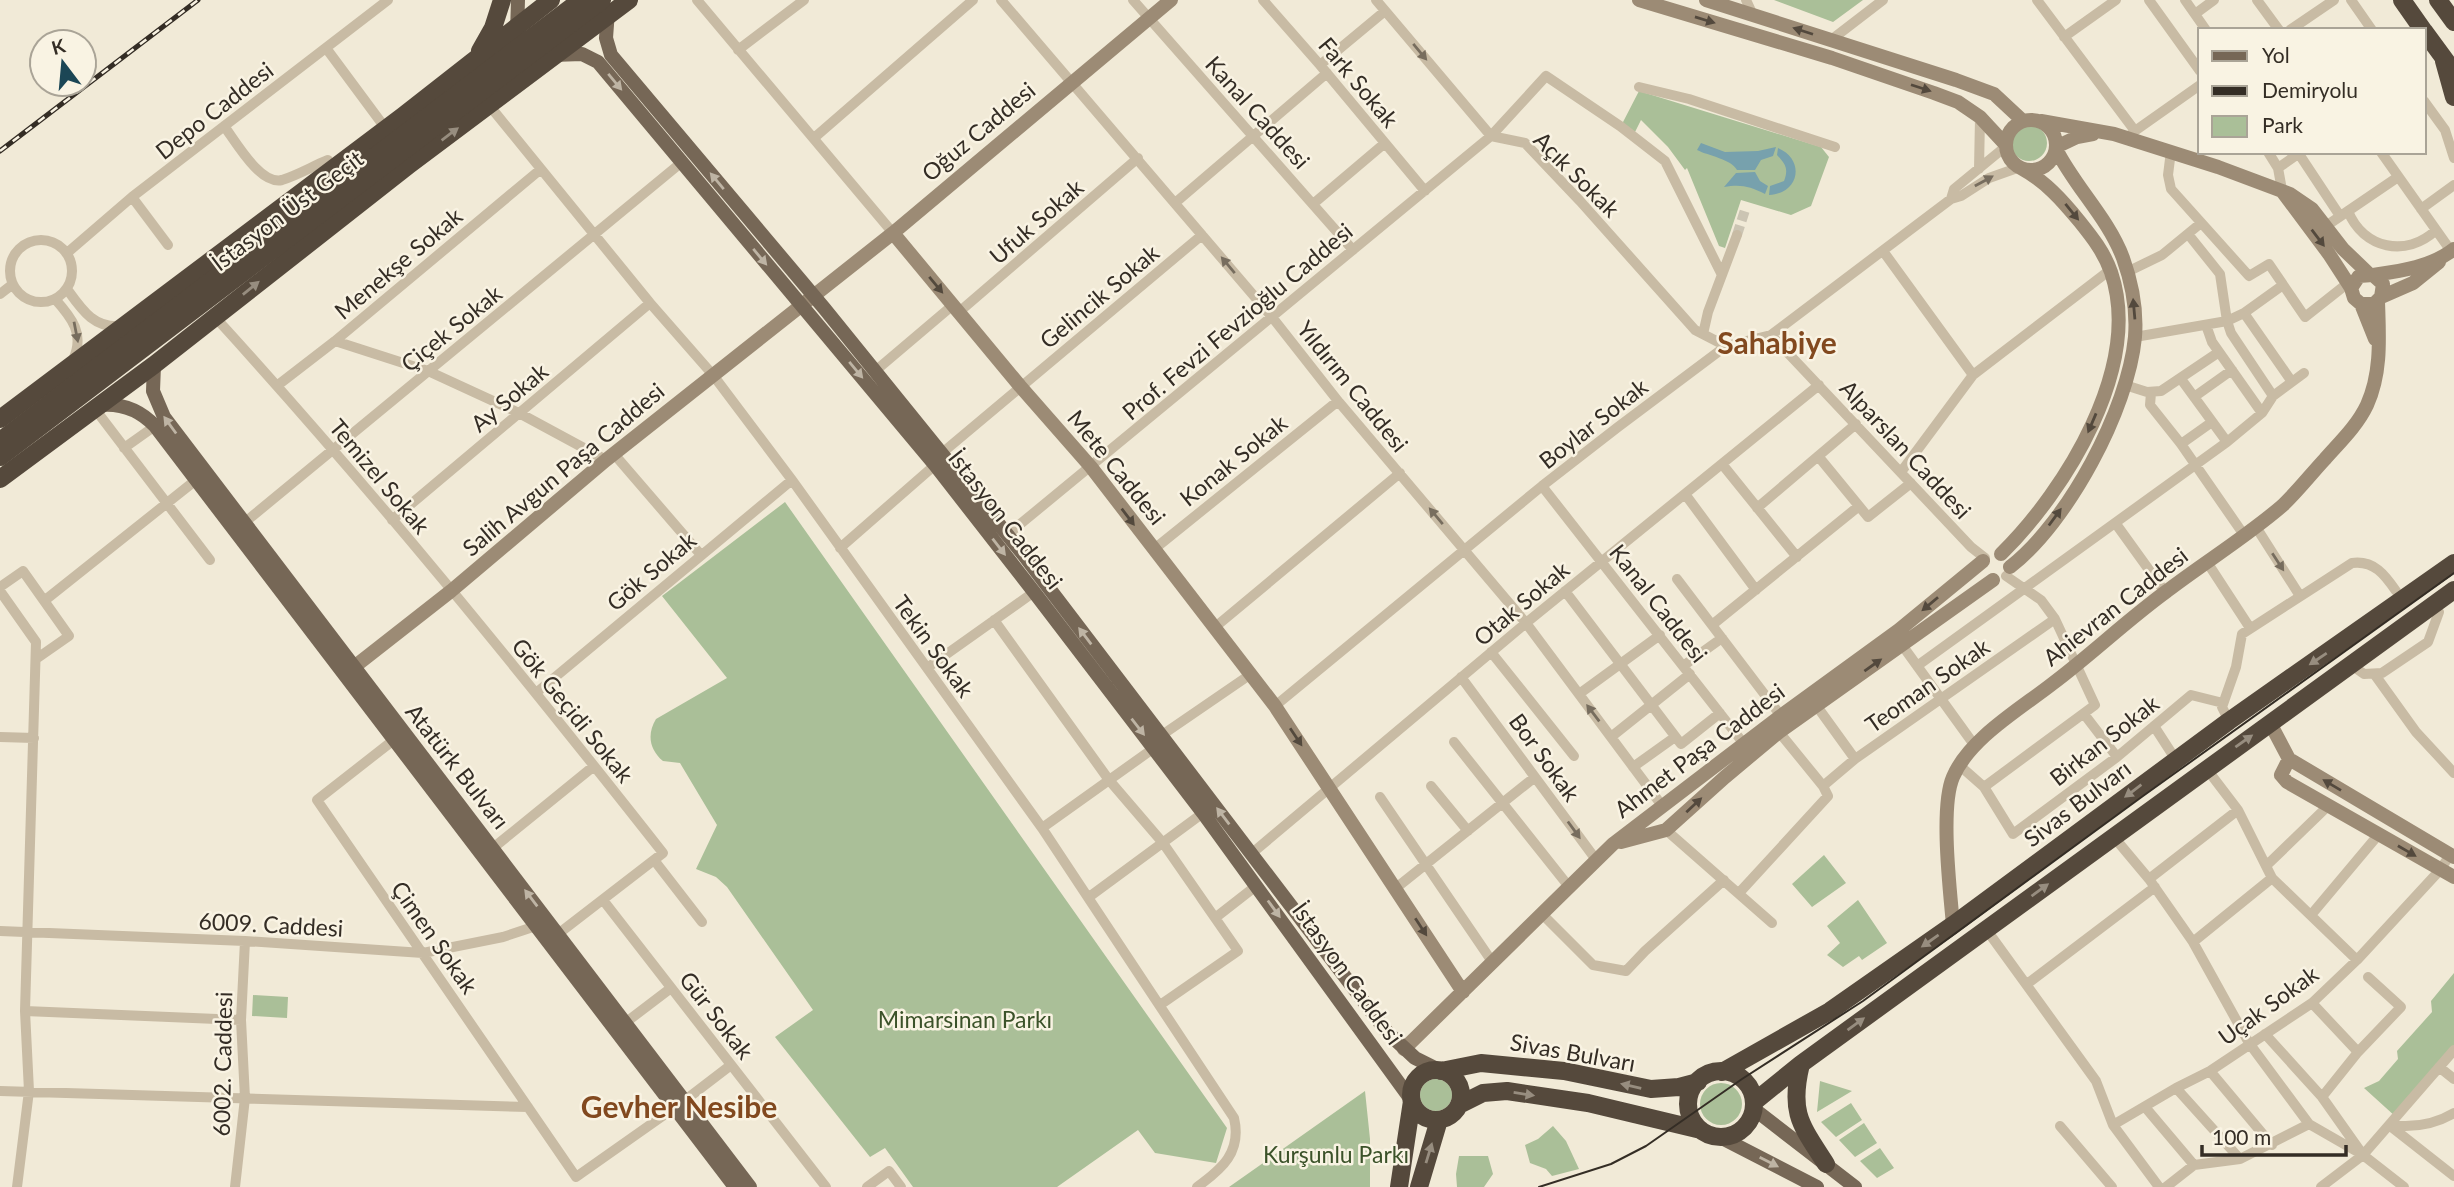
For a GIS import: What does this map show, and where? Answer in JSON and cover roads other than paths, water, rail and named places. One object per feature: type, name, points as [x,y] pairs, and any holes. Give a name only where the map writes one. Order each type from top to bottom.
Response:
[{"type":"highway","points":[[461,71],[487,40],[502,0]]},
{"type":"highway","points":[[0,419],[386,129],[551,0]]},
{"type":"highway","name":"İstasyon Üst Geçit","points":[[0,441],[581,0]]},
{"type":"highway","points":[[0,480],[154,365],[338,219],[558,54],[605,6],[629,0]]},
{"type":"highway","points":[[2402,0],[2423,28]]},
{"type":"highway","points":[[2438,0],[2454,22]]},
{"type":"highway","name":"İstasyon Üst Geçit","points":[[0,457],[605,6]]},
{"type":"highway","points":[[2426,33],[2454,72]]},
{"type":"highway","points":[[2443,57],[2454,97]]},
{"type":"highway","points":[[162,298],[156,313],[162,328],[180,337],[195,332]]},
{"type":"highway","points":[[126,325],[143,324],[156,335],[160,350],[154,365]]},
{"type":"highway","points":[[66,370],[61,385],[67,400],[75,407],[98,407]]},
{"type":"highway","points":[[28,398],[46,397],[60,407],[63,423],[56,439]]},
{"type":"highway","points":[[2352,636],[2396,591],[2454,551]]},
{"type":"highway","name":"Sivas Bulvarı","points":[[1723,1072],[1830,1011],[1953,925],[2229,721],[2454,563]]},
{"type":"highway","name":"Sivas Bulvarı","points":[[1754,1105],[1801,1064],[2454,590]]},
{"type":"highway","points":[[2350,663],[2446,607]]},
{"type":"highway","name":"Sivas Bulvarı","points":[[1441,1071],[1481,1062],[1564,1070],[1651,1089],[1679,1087],[1698,1082]]},
{"type":"highway","points":[[1801,1064],[1796,1092],[1797,1110],[1801,1124],[1826,1164]]},
{"type":"highway","points":[[1399,1187],[1413,1085],[1420,1076],[1430,1071],[1441,1071],[1451,1075],[1458,1084],[1461,1095],[1453,1114],[1439,1120],[1424,1117],[1416,1110],[1412,1101]]},
{"type":"highway","points":[[1459,1105],[1483,1093],[1507,1091],[1588,1104],[1701,1130],[1720,1137],[1734,1135],[1745,1127],[1754,1105],[1746,1083],[1736,1075],[1723,1072],[1709,1074],[1698,1082],[1690,1093],[1692,1120],[1701,1130]]},
{"type":"highway","points":[[1419,1187],[1439,1120]]},
{"type":"main road","points":[[516,29],[518,0]]},
{"type":"main road","name":"İstasyon Caddesi","points":[[605,6],[606,38],[611,55],[813,295],[874,372],[1034,592],[1251,854],[1387,1032],[1415,1058],[1441,1071]]},
{"type":"main road","name":"İstasyon Caddesi","points":[[516,29],[525,44],[534,51],[546,54],[582,54],[598,62],[800,305],[1007,536],[1158,741],[1203,813],[1412,1101]]},
{"type":"main road","name":"Atatürk Bulvarı","points":[[154,365],[153,391],[159,409],[625,1023],[730,1185]]},
{"type":"main road","name":"Atatürk Bulvarı","points":[[98,407],[118,405],[134,410],[155,425],[536,926],[679,1104],[750,1187]]},
{"type":"main road","points":[[1754,1105],[1855,1187]]},
{"type":"main road","points":[[1720,1137],[1817,1187]]},
{"type":"street","name":"Depo Caddesi","points":[[66,253],[132,197],[388,0]]},
{"type":"street","name":"Mete Caddesi","points":[[696,0],[1091,467],[1275,706],[1463,992]]},
{"type":"street","points":[[738,50],[804,0]]},
{"type":"street","points":[[814,138],[973,0]]},
{"type":"street","name":"Yıldırım Caddesi","points":[[1001,0],[1272,317],[1338,401],[1526,623],[1663,807]]},
{"type":"street","name":"Kanal Caddesi","points":[[1133,0],[1353,250]]},
{"type":"street","name":"Oğuz Caddesi","points":[[800,305],[893,233],[1171,0]]},
{"type":"street","name":"Fark Sokak","points":[[1263,0],[1324,69],[1424,191]]},
{"type":"street","points":[[1376,0],[1491,136]]},
{"type":"street","points":[[1639,0],[1832,58],[1958,102],[1980,117],[2005,146],[2009,158],[2044,182],[2065,203],[2095,241],[2110,270],[2118,306],[2113,361],[2098,410],[2077,455],[2032,520],[2001,554]]},
{"type":"street","points":[[1706,0],[1994,94],[2023,121]]},
{"type":"street","points":[[1746,0],[1753,15]]},
{"type":"street","points":[[1831,40],[1883,0]]},
{"type":"street","points":[[2036,0],[2131,134]]},
{"type":"street","points":[[2064,37],[2116,0]]},
{"type":"street","points":[[2149,0],[2198,68]]},
{"type":"street","points":[[2185,0],[2205,28]]},
{"type":"street","points":[[2195,14],[2214,0]]},
{"type":"street","points":[[2257,0],[2278,28]]},
{"type":"street","points":[[2293,28],[2334,0]]},
{"type":"street","points":[[2351,0],[2371,28]]},
{"type":"street","points":[[1175,203],[1254,136],[1385,11]]},
{"type":"street","points":[[326,48],[386,129]]},
{"type":"street","name":"Prof. Fevzi Fevzioğlu Caddesi","points":[[1007,536],[1491,136],[1546,76],[1665,161],[1722,275]]},
{"type":"street","points":[[1639,86],[1689,99],[1835,147]]},
{"type":"street","points":[[2131,134],[2198,86]]},
{"type":"street","points":[[2426,104],[2445,130],[2454,158]]},
{"type":"street","name":"Tekin Sokak","points":[[489,105],[593,235],[713,375],[792,481],[1042,828],[1234,1118],[1237,1132],[1229,1160],[1197,1187]]},
{"type":"street","points":[[1979,169],[1980,117]]},
{"type":"street","points":[[2005,146],[2011,128],[2032,119],[2101,132],[2131,134],[2172,152],[2281,190],[2306,204],[2343,249],[2382,284],[2380,299]]},
{"type":"street","points":[[2020,168],[2031,170],[2042,167],[2053,158],[2056,148],[2052,130],[2040,121]]},
{"type":"street","points":[[225,126],[260,173],[270,180],[283,179],[328,160]]},
{"type":"street","points":[[2056,148],[2077,137],[2101,132]]},
{"type":"street","name":"Açık Sokak","points":[[1491,136],[1525,143],[1695,330],[1726,346]]},
{"type":"street","points":[[1313,204],[1385,143]]},
{"type":"street","name":"Boylar Sokak","points":[[1951,199],[1954,189],[2005,146]]},
{"type":"street","name":"Ahmet Paşa Caddesi","points":[[1613,844],[1666,830],[1779,732],[2003,575],[2025,556],[2041,537],[2082,478],[2102,441],[2124,385],[2135,337],[2134,305],[2127,272],[2114,239],[2056,148]]},
{"type":"street","points":[[2172,152],[2168,183],[2171,189],[2249,276],[2269,264],[2305,317],[2350,286],[2359,276],[2403,270],[2450,252]]},
{"type":"street","points":[[2269,154],[2278,168],[2281,190],[2350,286],[2354,298],[2361,304],[2370,305],[2413,283],[2450,252]]},
{"type":"street","points":[[2278,168],[2299,154]]},
{"type":"street","points":[[2301,154],[2344,213],[2365,236],[2386,246],[2402,247],[2417,244],[2436,230]]},
{"type":"street","points":[[2382,154],[2450,252]]},
{"type":"street","name":"Ufuk Sokak","points":[[874,372],[956,309],[1138,158]]},
{"type":"street","name":"Çiçek Sokak","points":[[244,523],[682,162]]},
{"type":"street","name":"Boylar Sokak","points":[[1275,706],[1542,486],[1726,346],[1771,335],[1951,199],[1961,196],[1989,178],[2020,168]]},
{"type":"street","name":"Menekşe Sokak","points":[[278,386],[541,169]]},
{"type":"street","points":[[2326,226],[2398,177]]},
{"type":"street","points":[[2421,209],[2454,185]]},
{"type":"street","points":[[132,197],[168,245]]},
{"type":"street","points":[[2127,272],[2162,255],[2202,223]]},
{"type":"street","name":"Gelincik Sokak","points":[[840,548],[1020,386],[1202,234]]},
{"type":"street","points":[[2189,234],[2220,274],[2227,321],[2237,344],[2273,396]]},
{"type":"street","points":[[1703,334],[1737,235]]},
{"type":"street","points":[[38,240],[51,242],[66,253],[73,271],[67,289],[55,299],[43,302],[20,294],[13,284],[10,271],[13,259],[26,244],[38,240]]},
{"type":"street","points":[[1883,251],[1973,375]]},
{"type":"street","points":[[1901,472],[1973,375],[2110,270]]},
{"type":"street","points":[[0,294],[13,284]]},
{"type":"street","points":[[2135,337],[2227,321],[2244,313],[2283,285]]},
{"type":"street","points":[[67,289],[90,319],[108,326],[126,325]]},
{"type":"street","points":[[55,299],[72,318],[78,332],[75,354],[66,370]]},
{"type":"street","name":"Ahievran Caddesi","points":[[1953,925],[1947,807],[1950,786],[1959,765],[1975,746],[2165,592],[2284,504],[2355,425],[2372,392],[2378,370],[2380,299]]},
{"type":"street","name":"Ay Sokak","points":[[392,520],[650,303]]},
{"type":"street","name":"Ahievran Caddesi","points":[[2361,304],[2379,348]]},
{"type":"street","name":"Salih Avgun Paşa Caddesi","points":[[354,667],[452,591],[610,457],[800,305]]},
{"type":"street","points":[[2244,313],[2292,382]]},
{"type":"street","name":"Temizel Sokak","points":[[215,317],[333,449],[452,591]]},
{"type":"street","points":[[2206,325],[2219,352],[2262,413]]},
{"type":"street","name":"Alparslan Caddesi","points":[[1771,335],[1984,559]]},
{"type":"street","points":[[335,341],[428,371],[610,457],[701,555]]},
{"type":"street","points":[[2124,385],[2151,393],[2166,390],[2219,352]]},
{"type":"street","points":[[2194,397],[2232,370]]},
{"type":"street","points":[[1917,666],[2227,442],[2262,413],[2273,396],[2304,373]]},
{"type":"street","points":[[2181,379],[2227,442]]},
{"type":"street","name":"Otak Sokak","points":[[1251,854],[1526,623],[1819,385]]},
{"type":"street","points":[[2151,393],[2150,405],[2300,596]]},
{"type":"street","name":"Konak Sokak","points":[[1153,550],[1338,401]]},
{"type":"street","points":[[98,407],[124,448],[210,560]]},
{"type":"street","points":[[2181,444],[2212,422]]},
{"type":"street","points":[[1758,508],[1856,424]]},
{"type":"street","points":[[124,448],[155,425]]},
{"type":"street","points":[[1818,456],[1868,517],[1911,483]]},
{"type":"street","points":[[1722,464],[1797,557]]},
{"type":"street","points":[[1214,628],[1400,473]]},
{"type":"street","points":[[44,601],[196,480]]},
{"type":"street","name":"Gök Sokak","points":[[536,693],[792,481]]},
{"type":"street","name":"Kanal Caddesi","points":[[1542,486],[1744,744]]},
{"type":"street","points":[[1685,495],[1756,590]]},
{"type":"street","points":[[1712,625],[1860,506]]},
{"type":"street","points":[[2116,524],[2165,592]]},
{"type":"street","points":[[1959,765],[1984,787],[2095,705],[2055,619],[2041,600],[2003,575],[1983,571],[1984,559],[1992,553],[2001,554],[2008,559],[2003,575]]},
{"type":"street","name":"Ahmet Paşa Caddesi","points":[[1613,844],[1899,630],[1984,559]]},
{"type":"street","points":[[2207,562],[2250,628]]},
{"type":"street","points":[[2229,721],[2223,712],[2223,702],[2236,667],[2242,634],[2346,565],[2358,562],[2374,566],[2396,591]]},
{"type":"street","points":[[17,1187],[29,1091],[25,1011],[36,642],[0,589],[23,571],[69,636],[36,659]]},
{"type":"street","points":[[1677,579],[1781,716]]},
{"type":"street","name":"Gök Geçidi Sokak","points":[[452,591],[594,766],[702,922]]},
{"type":"street","points":[[1565,591],[1681,744],[1720,713]]},
{"type":"street","points":[[927,668],[1034,592]]},
{"type":"street","points":[[2350,663],[2360,673],[2375,675],[2428,642],[2446,607]]},
{"type":"street","name":"Teoman Sokak","points":[[1823,786],[1856,759],[2055,619]]},
{"type":"street","points":[[994,620],[1109,780],[1163,843],[1238,951],[1160,1005]]},
{"type":"street","points":[[1579,694],[1660,635]]},
{"type":"street","points":[[1611,737],[1651,705],[1722,638]]},
{"type":"street","points":[[1902,645],[1975,746]]},
{"type":"street","points":[[1491,652],[1574,756]]},
{"type":"street","points":[[1042,828],[1251,674]]},
{"type":"street","points":[[2375,675],[2416,732],[2454,773]]},
{"type":"street","name":"Bor Sokak","points":[[1461,677],[1597,860]]},
{"type":"street","name":"Birkan Sokak","points":[[1984,787],[2013,834],[2117,757],[2191,695],[2223,702]]},
{"type":"street","points":[[1816,705],[1856,759]]},
{"type":"street","points":[[2084,714],[2117,757]]},
{"type":"street","points":[[2270,723],[2290,759],[2452,856]]},
{"type":"street","points":[[2154,726],[2175,760]]},
{"type":"street","points":[[1739,893],[1828,796],[1823,786],[1779,732]]},
{"type":"street","points":[[0,737],[34,738]]},
{"type":"street","points":[[1633,767],[1675,737]]},
{"type":"street","name":"Çimen Sokak","points":[[395,739],[317,800],[528,1107],[576,1182]]},
{"type":"street","points":[[1454,742],[1570,888]]},
{"type":"street","points":[[2290,759],[2282,771],[2283,779],[2454,877]]},
{"type":"street","points":[[493,848],[594,766]]},
{"type":"street","points":[[2206,768],[2238,810],[2272,877],[2357,960]]},
{"type":"street","points":[[1395,888],[1535,777]]},
{"type":"street","points":[[1431,786],[1468,831]]},
{"type":"street","points":[[1380,797],[1493,963]]},
{"type":"street","points":[[2267,866],[2329,805]]},
{"type":"street","points":[[2027,984],[2238,810]]},
{"type":"street","points":[[1089,897],[1203,813]]},
{"type":"street","points":[[1666,830],[1772,923]]},
{"type":"street","points":[[2311,915],[2379,834]]},
{"type":"street","points":[[2113,836],[2152,883],[2193,942],[2249,1042],[2309,1124],[2363,1155],[2404,1187]]},
{"type":"street","points":[[1404,1049],[1613,844]]},
{"type":"street","name":"Uçak Sokak","points":[[2113,1125],[2210,1071],[2249,1042],[2312,1003],[2357,960],[2452,856]]},
{"type":"street","points":[[558,934],[659,857]]},
{"type":"street","points":[[2193,942],[2272,877]]},
{"type":"street","points":[[1543,915],[1593,965],[1626,971],[1644,951],[1724,880]]},
{"type":"street","points":[[1215,918],[1256,886]]},
{"type":"street","name":"Gür Sokak","points":[[603,900],[826,1187]]},
{"type":"street","name":"6009. Caddesi","points":[[0,931],[245,941],[423,953],[503,937],[536,926]]},
{"type":"street","points":[[1986,929],[2096,1081],[2113,1125],[2159,1187]]},
{"type":"street","name":"6002. Caddesi","points":[[235,1187],[245,1098],[241,1020],[245,941]]},
{"type":"street","points":[[2322,1097],[2358,1052],[2401,1007],[2368,977]]},
{"type":"street","points":[[625,1023],[671,988]]},
{"type":"street","points":[[2312,1003],[2358,1052]]},
{"type":"street","points":[[25,1011],[241,1020]]},
{"type":"street","points":[[2265,1034],[2322,1097],[2363,1155]]},
{"type":"street","points":[[2321,1187],[2363,1155],[2454,1050]]},
{"type":"street","points":[[576,1182],[731,1065]]},
{"type":"street","points":[[2439,1067],[2454,1079]]},
{"type":"street","points":[[2210,1071],[2272,1145]]},
{"type":"street","points":[[2176,1088],[2239,1159]]},
{"type":"street","points":[[0,1091],[528,1107]]},
{"type":"street","points":[[2145,1107],[2194,1165]]},
{"type":"street","points":[[2389,1125],[2419,1126],[2452,1117]]},
{"type":"street","points":[[2166,1187],[2194,1165],[2239,1159],[2272,1145],[2309,1124]]},
{"type":"street","points":[[2389,1125],[2454,1176]]},
{"type":"street","points":[[2060,1126],[2112,1187]]},
{"type":"street","points":[[867,1187],[889,1171],[901,1187]]},
{"type":"water","points":[[1701,143],[1725,152],[1758,151],[1776,147],[1773,156],[1761,160],[1755,170],[1737,170],[1725,160],[1697,150]]},
{"type":"water","points":[[1778,148],[1793,160],[1795,176],[1787,189],[1769,195],[1770,186],[1784,181],[1786,173],[1785,166],[1777,155]]},
{"type":"water","points":[[1755,172],[1760,181],[1768,186],[1765,194],[1745,186],[1724,187],[1736,173]]},
{"type":"tunnel","points":[[1737,235],[1745,210]]},
{"type":"tram line","points":[[1539,1187],[1611,1164],[1646,1146],[1742,1079],[1863,1001],[2454,573]]},
{"type":"railway","points":[[0,151],[198,0]]},
{"type":"district","name":"Sahabiye","points":[[1777,342]]},
{"type":"district","name":"Gevher Nesibe","points":[[679,1106]]},
{"type":"park label","name":"Mimarsinan Parkı","points":[[965,1019]]},
{"type":"park label","name":"Kurşunlu Parkı","points":[[1336,1154]]}]
